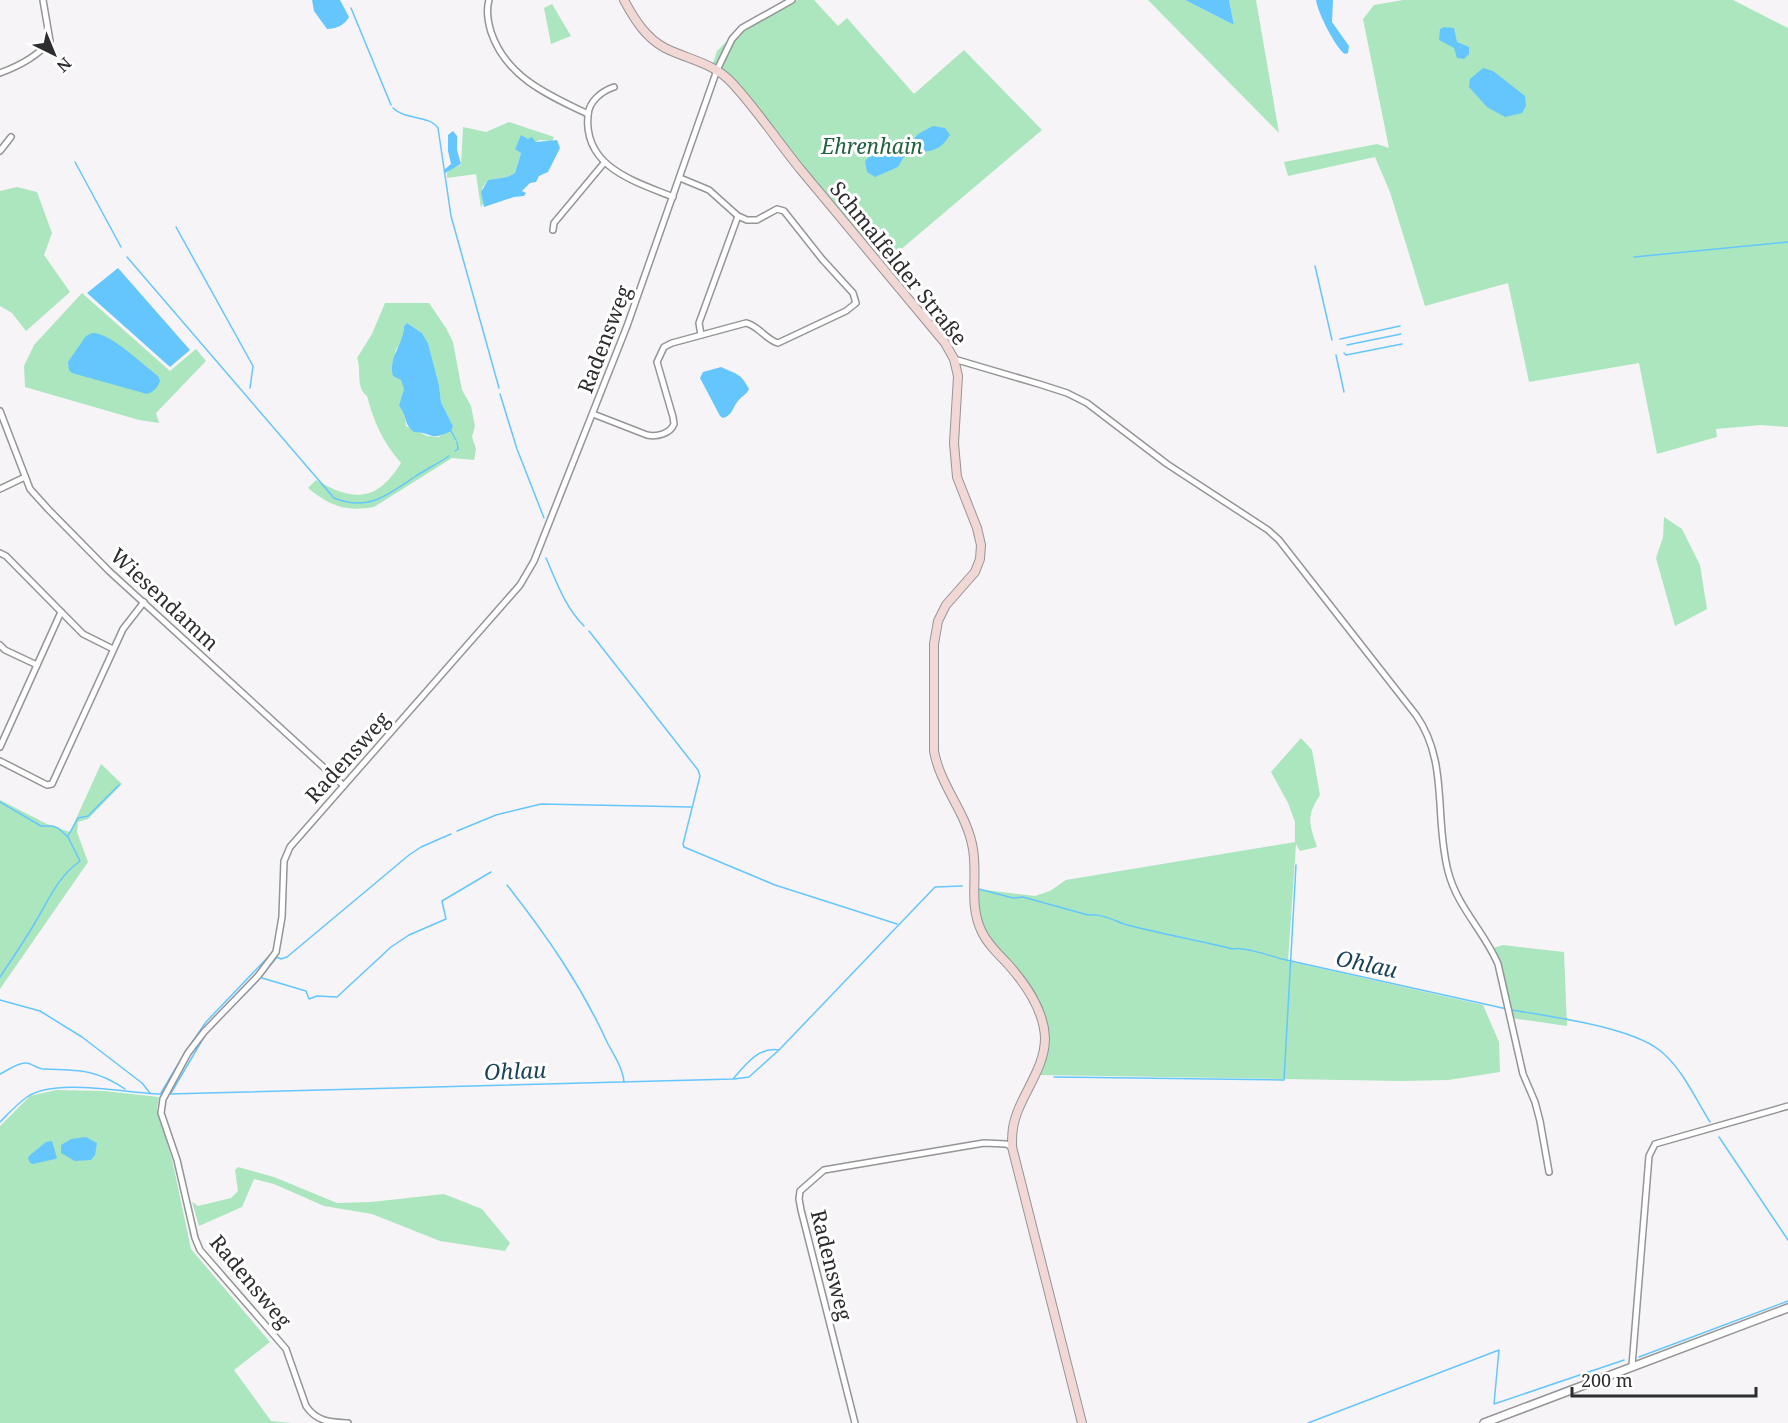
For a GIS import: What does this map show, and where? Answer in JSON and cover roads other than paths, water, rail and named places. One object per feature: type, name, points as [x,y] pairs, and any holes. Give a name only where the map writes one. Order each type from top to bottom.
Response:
[{"type":"main road","name":"Schmalfelder Straße","points":[[624,0],[632,15],[652,39],[674,52],[717,70],[734,85],[945,343],[954,359],[958,376],[954,457],[957,477],[981,544],[980,559],[975,572],[946,605],[938,621],[934,644],[933,740],[936,763],[967,827],[973,846],[973,897],[975,914],[981,931],[1028,988],[1037,1005],[1045,1037],[1044,1053],[1016,1117],[1012,1146],[1082,1423]]},
{"type":"street","points":[[0,73],[20,65],[42,50],[50,41],[43,0]]},
{"type":"street","points":[[489,0],[488,23],[496,47],[511,67],[548,95],[588,114]]},
{"type":"street","name":"Radensweg","points":[[348,1423],[321,1420],[311,1413],[306,1406],[286,1349],[200,1250],[195,1238],[177,1160],[162,1113],[163,1099],[188,1053],[204,1032],[258,975],[276,952],[282,917],[284,861],[290,847],[520,585],[534,561],[593,414],[680,178],[717,70],[732,39],[742,28],[792,0]]},
{"type":"street","points":[[614,87],[598,95],[588,114],[594,153],[604,163],[632,179],[673,197]]},
{"type":"street","points":[[0,151],[11,136]]},
{"type":"street","points":[[554,230],[554,224],[604,163]]},
{"type":"street","points":[[593,414],[653,437],[669,432],[674,424],[673,417],[658,369],[659,356],[664,347],[746,323],[753,325],[770,340],[778,343],[846,311],[856,303],[853,293],[822,259],[784,211],[777,209],[757,220],[747,220],[738,216],[709,190],[680,178]]},
{"type":"street","points":[[701,335],[699,323],[738,216]]},
{"type":"street","points":[[954,359],[1067,393],[1087,404],[1167,464],[1255,521],[1279,540],[1416,715],[1432,741],[1437,765],[1440,822],[1448,871],[1464,909],[1492,949],[1498,964],[1523,1074],[1540,1121],[1549,1172]]},
{"type":"street","name":"Wiesendamm","points":[[0,411],[30,489],[48,509],[109,571],[343,785]]},
{"type":"street","points":[[0,489],[25,477]]},
{"type":"street","points":[[0,553],[6,556],[89,638],[113,649]]},
{"type":"street","points":[[0,761],[47,785],[51,784],[123,629],[144,602]]},
{"type":"street","points":[[0,747],[61,612]]},
{"type":"street","points":[[0,645],[5,650],[38,665]]},
{"type":"street","points":[[1632,1366],[1649,1156],[1655,1144],[1788,1106]]},
{"type":"street","name":"Radensweg","points":[[855,1423],[801,1210],[800,1191],[824,1170],[984,1143],[1012,1146]]},
{"type":"street","points":[[1484,1423],[1788,1308]]},
{"type":"water","points":[[312,0],[340,0],[349,17],[340,26],[327,29],[314,11]]},
{"type":"water","points":[[1185,0],[1229,0],[1234,25]]},
{"type":"water","points":[[1316,0],[1333,0],[1332,22],[1349,46],[1348,53],[1341,51],[1332,38]]},
{"type":"water","points":[[1454,28],[1457,42],[1469,47],[1469,54],[1464,59],[1457,58],[1454,48],[1439,40],[1440,29]]},
{"type":"water","points":[[1483,68],[1493,71],[1525,96],[1526,106],[1522,113],[1505,117],[1487,107],[1469,87],[1470,79]]},
{"type":"water","points":[[933,126],[945,128],[950,135],[936,149],[905,155],[898,167],[875,177],[867,172],[865,161],[871,155],[892,153],[909,145],[918,134]]},
{"type":"water","points":[[453,131],[457,136],[457,150],[461,164],[445,173],[444,170],[451,164],[448,135]]},
{"type":"water","points":[[521,135],[528,139],[532,137],[536,142],[557,140],[560,148],[548,172],[539,176],[536,182],[530,183],[522,191],[526,193],[524,196],[484,207],[481,192],[488,180],[507,177],[515,173],[521,153],[515,149]]},
{"type":"water","points":[[118,268],[190,350],[170,367],[87,293]]},
{"type":"water","points":[[407,323],[422,333],[428,343],[441,402],[453,426],[451,431],[438,436],[414,432],[399,406],[404,389],[401,380],[393,376],[392,369],[404,326]]},
{"type":"water","points":[[92,333],[117,343],[158,376],[160,381],[155,389],[147,394],[72,373],[68,362],[86,336]]},
{"type":"water","points":[[721,367],[741,377],[749,389],[731,413],[723,418],[700,378],[703,372]]},
{"type":"water","points":[[86,1137],[97,1143],[95,1155],[91,1160],[75,1161],[61,1153],[61,1145],[71,1139]]},
{"type":"water","points":[[52,1141],[57,1158],[30,1163],[29,1156],[46,1142]]},
{"type":"waterway","points":[[351,8],[391,105]]},
{"type":"waterway","points":[[393,108],[398,112],[429,121],[438,128],[451,216],[499,388]]},
{"type":"waterway","points":[[75,162],[121,247]]},
{"type":"waterway","points":[[176,227],[253,366],[250,388]]},
{"type":"waterway","points":[[1634,257],[1788,242]]},
{"type":"waterway","points":[[127,257],[334,498],[357,503],[377,499],[449,456]]},
{"type":"waterway","points":[[1315,266],[1332,340]]},
{"type":"waterway","points":[[1340,339],[1400,326]]},
{"type":"waterway","points":[[1347,345],[1401,334]]},
{"type":"waterway","points":[[1344,353],[1346,355],[1402,344]]},
{"type":"waterway","points":[[1336,355],[1344,392]]},
{"type":"waterway","points":[[500,394],[517,449],[544,518]]},
{"type":"waterway","points":[[451,431],[456,440]]},
{"type":"waterway","points":[[455,451],[458,449],[457,442]]},
{"type":"waterway","points":[[546,558],[567,603],[584,626]]},
{"type":"waterway","points":[[589,631],[698,770],[700,776],[684,847],[775,885],[897,924]]},
{"type":"waterway","points":[[68,836],[78,818],[88,816],[119,785]]},
{"type":"waterway","points":[[0,802],[41,826],[58,828],[68,837],[80,861],[60,881],[0,977]]},
{"type":"waterway","points":[[457,831],[496,815],[541,804],[691,807]]},
{"type":"waterway","points":[[171,1093],[207,1032],[254,985],[277,957],[281,959],[287,957],[409,855],[451,834]]},
{"type":"waterway","points":[[1054,1077],[1284,1080],[1296,865]]},
{"type":"waterway","points":[[262,978],[306,991],[309,999],[317,996],[337,997],[391,947],[409,935],[446,919],[442,901],[491,872]]},
{"type":"waterway","points":[[507,885],[575,981],[618,1062],[624,1082]]},
{"type":"waterway","name":"Ohlau","points":[[169,1094],[733,1079],[759,1054],[779,1050],[935,887],[962,886]]},
{"type":"waterway","name":"Ohlau","points":[[979,889],[1013,898],[1023,897],[1088,915],[1102,916],[1151,931],[1233,949],[1250,950],[1507,1009]]},
{"type":"waterway","points":[[161,1093],[206,1022],[271,954]]},
{"type":"waterway","points":[[0,1000],[40,1011],[82,1037],[142,1083],[150,1093]]},
{"type":"waterway","name":"Ohlau","points":[[1512,1010],[1614,1030],[1651,1045],[1664,1054],[1678,1069],[1710,1122]]},
{"type":"waterway","points":[[734,1079],[749,1077],[779,1050]]},
{"type":"waterway","points":[[0,1074],[20,1064],[28,1063],[41,1069],[77,1070],[96,1074],[125,1089]]},
{"type":"waterway","name":"Ohlau","points":[[0,1122],[27,1097],[40,1091],[56,1088],[94,1088],[164,1094]]},
{"type":"waterway","name":"Ohlau","points":[[1719,1137],[1788,1240]]},
{"type":"waterway","points":[[1639,1357],[1788,1301]]},
{"type":"waterway","points":[[1308,1423],[1499,1350],[1494,1404],[1624,1360]]},
{"type":"park label","name":"Ehrenhain","points":[[872,146]]}]
